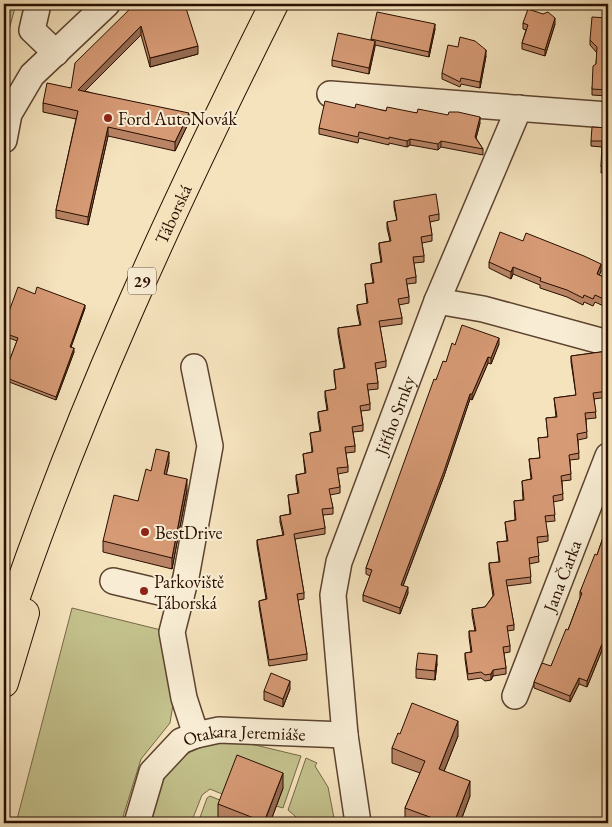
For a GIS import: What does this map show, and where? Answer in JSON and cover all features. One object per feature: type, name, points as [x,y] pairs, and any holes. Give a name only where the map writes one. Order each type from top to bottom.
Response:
[{"type":"main road","name":"Táborská","points":[[4,632],[43,517],[59,483],[110,354],[172,210],[274,4]]},
{"type":"main road","name":"Táborská","points":[[4,683],[54,515],[59,483]]},
{"type":"street","points":[[38,4],[32,30],[56,53]]},
{"type":"street","points":[[4,140],[9,114],[32,75],[107,4]]},
{"type":"street","points":[[330,94],[608,115]]},
{"type":"street","name":"Jiřího Srnky","points":[[358,823],[345,735],[333,595],[339,562],[437,301],[519,108]]},
{"type":"street","points":[[437,301],[483,309],[608,343]]},
{"type":"street","points":[[194,367],[210,446],[181,597],[172,632],[184,698],[196,735]]},
{"type":"street","name":"Jana Čarka","points":[[515,696],[608,456]]},
{"type":"street","points":[[113,581],[181,597]]},
{"type":"street","name":"Otakara Jeremiáše","points":[[137,823],[152,772],[181,741],[196,735],[219,730],[345,735]]},
{"type":"shaded area","points":[[4,4],[16,4],[4,48]]},
{"type":"shaded area","points":[[72,608],[161,630],[174,698],[170,723],[141,759],[121,823],[16,823]]},
{"type":"shaded area","points":[[223,742],[247,743],[301,756],[283,808],[273,805],[283,788],[229,797],[210,789],[202,795],[191,823],[147,823],[164,780],[179,759],[205,746]]},
{"type":"shaded area","points":[[306,758],[317,763],[315,766],[328,787],[335,823],[303,823],[288,810]]},
{"type":"shaded area","points":[[210,796],[227,803],[222,808],[218,818],[230,823],[198,823],[207,798]]},
{"type":"building","points":[[135,4],[185,5],[198,46],[150,58],[141,26],[78,90],[189,113],[175,142],[108,127],[88,217],[56,210],[78,111],[43,103],[47,83],[71,88],[75,63]]},
{"type":"building","points":[[528,9],[543,14],[548,12],[555,18],[545,50],[522,43],[528,25],[523,23]]},
{"type":"building","points":[[377,12],[435,24],[429,52],[371,39]]},
{"type":"building","points":[[592,17],[608,18],[608,90],[592,89],[593,66],[596,64],[597,47],[590,40]]},
{"type":"building","points":[[338,33],[375,41],[369,68],[332,60]]},
{"type":"building","points":[[460,37],[475,41],[486,50],[480,82],[461,78],[460,82],[442,73],[448,45],[458,47]]},
{"type":"building","points":[[325,101],[355,108],[356,104],[386,111],[387,107],[417,113],[418,109],[448,115],[449,112],[458,112],[480,117],[475,137],[483,149],[441,141],[438,144],[410,139],[407,141],[389,137],[389,139],[359,132],[358,137],[319,128]]},
{"type":"building","points":[[592,127],[608,128],[608,168],[601,167],[602,141],[591,141]]},
{"type":"building","points":[[436,194],[439,214],[429,216],[432,235],[421,237],[424,256],[413,257],[416,277],[406,279],[409,297],[398,299],[402,318],[379,321],[386,361],[375,363],[378,383],[367,384],[370,404],[360,406],[363,425],[352,427],[355,446],[345,447],[348,467],[337,468],[340,487],[329,489],[333,508],[322,509],[325,528],[294,534],[304,593],[297,594],[307,654],[269,660],[259,601],[267,599],[257,540],[284,535],[280,516],[291,514],[288,495],[299,493],[296,475],[306,473],[303,454],[313,452],[310,433],[321,431],[318,412],[328,410],[325,391],[336,389],[334,370],[345,368],[338,328],[361,325],[357,305],[368,303],[365,284],[374,283],[371,264],[382,262],[379,243],[391,241],[387,222],[397,220],[394,201]]},
{"type":"building","points":[[500,232],[523,241],[526,233],[601,264],[597,274],[608,279],[608,301],[595,295],[593,299],[584,295],[583,298],[567,290],[540,281],[541,278],[513,267],[511,272],[489,262]]},
{"type":"building","points":[[18,287],[35,294],[37,287],[85,305],[70,347],[74,348],[56,397],[4,377],[18,338],[4,333],[4,325]]},
{"type":"building","points":[[462,325],[499,338],[491,358],[488,357],[472,394],[470,394],[444,471],[401,585],[408,587],[400,608],[363,595],[372,570],[366,568],[434,379],[436,380],[443,361],[446,362],[452,343],[455,345]]},
{"type":"building","points":[[608,351],[608,391],[593,393],[596,412],[585,413],[587,432],[577,434],[579,453],[569,455],[571,474],[561,476],[563,494],[553,496],[555,515],[545,516],[548,536],[537,537],[539,556],[529,558],[531,577],[506,580],[514,625],[507,626],[510,646],[503,647],[506,668],[493,670],[491,674],[485,675],[481,672],[468,674],[465,653],[472,652],[469,631],[476,631],[472,609],[485,607],[494,595],[489,563],[500,562],[497,542],[508,541],[505,522],[516,520],[514,501],[524,500],[522,481],[532,479],[529,459],[540,458],[538,438],[548,437],[546,418],[557,417],[554,398],[576,395],[571,356]]},
{"type":"building","name":"BestDrive","points":[[156,449],[169,452],[164,474],[187,479],[172,558],[103,541],[114,495],[138,501],[146,469],[151,471]]},
{"type":"building","points":[[608,523],[608,634],[605,645],[602,644],[587,681],[579,678],[570,696],[534,682],[542,663],[551,666],[566,629],[568,630],[582,593],[580,592],[595,554],[597,555]]},
{"type":"building","points":[[418,653],[437,655],[435,671],[416,669]]},
{"type":"building","points":[[271,673],[290,681],[283,699],[264,691]]},
{"type":"building","points":[[412,703],[458,721],[439,769],[470,781],[454,823],[437,823],[438,820],[405,808],[425,761],[392,748],[398,733],[400,734]]},
{"type":"building","points":[[237,755],[283,773],[264,822],[218,804]]},
{"type":"place","name":"Ford AutoNovák","points":[[108,118]]},
{"type":"place","name":"BestDrive","points":[[145,532]]},
{"type":"place","name":"Parkoviště Táborská","points":[[144,591]]}]
